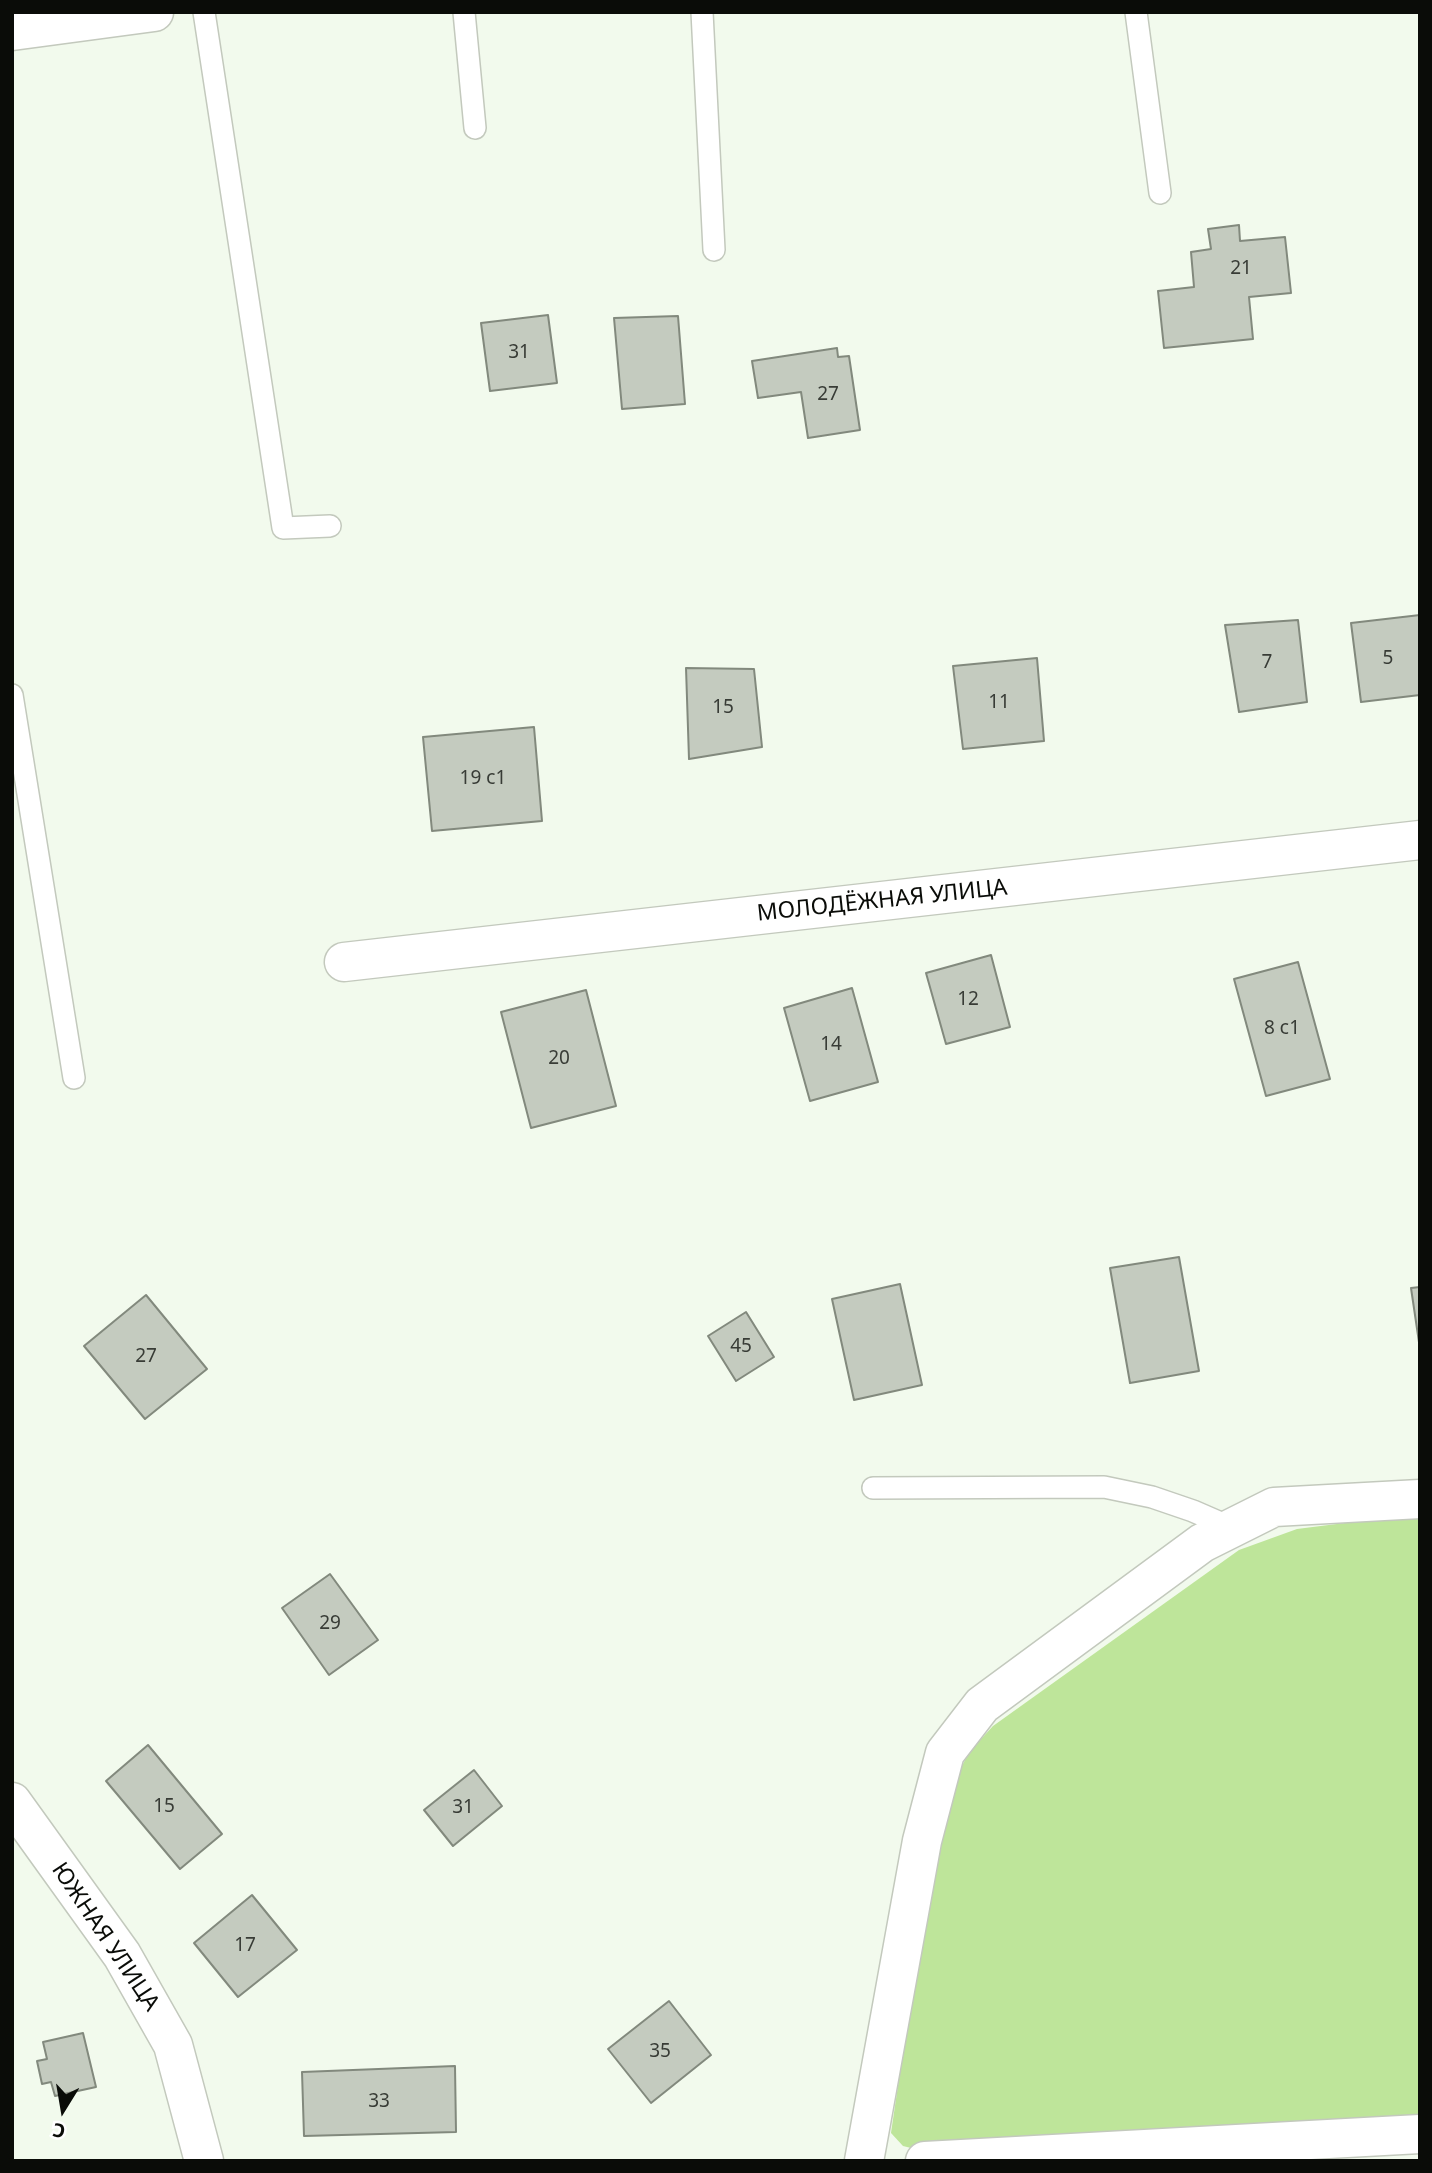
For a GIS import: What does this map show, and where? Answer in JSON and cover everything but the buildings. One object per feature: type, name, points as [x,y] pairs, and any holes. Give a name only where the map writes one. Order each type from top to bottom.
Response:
[{"type":"street","points":[[12,31],[154,12]]},
{"type":"street","name":"МОЛОДЁЖНАЯ УЛИЦА","points":[[344,962],[1420,840]]},
{"type":"street","points":[[864,2161],[922,1841],[945,1753],[982,1705],[1202,1543],[1274,1507],[1420,1499]]},
{"type":"street","name":"ЮЖНАЯ УЛИЦА","points":[[12,1802],[122,1955],[173,2045],[204,2161]]},
{"type":"street","points":[[925,2161],[1420,2134]]},
{"type":"lane","points":[[204,12],[283,528],[330,526]]},
{"type":"lane","points":[[464,12],[475,128]]},
{"type":"lane","points":[[702,12],[714,250]]},
{"type":"lane","points":[[1136,12],[1160,193]]},
{"type":"lane","points":[[12,695],[74,1078]]},
{"type":"lane","points":[[873,1488],[1104,1487],[1152,1497],[1232,1528]]},
{"type":"green space","points":[[1420,1516],[1420,2122],[919,2150],[903,2146],[891,2133],[935,1834],[941,1804],[970,1751],[993,1726],[1239,1550],[1297,1529]]}]
